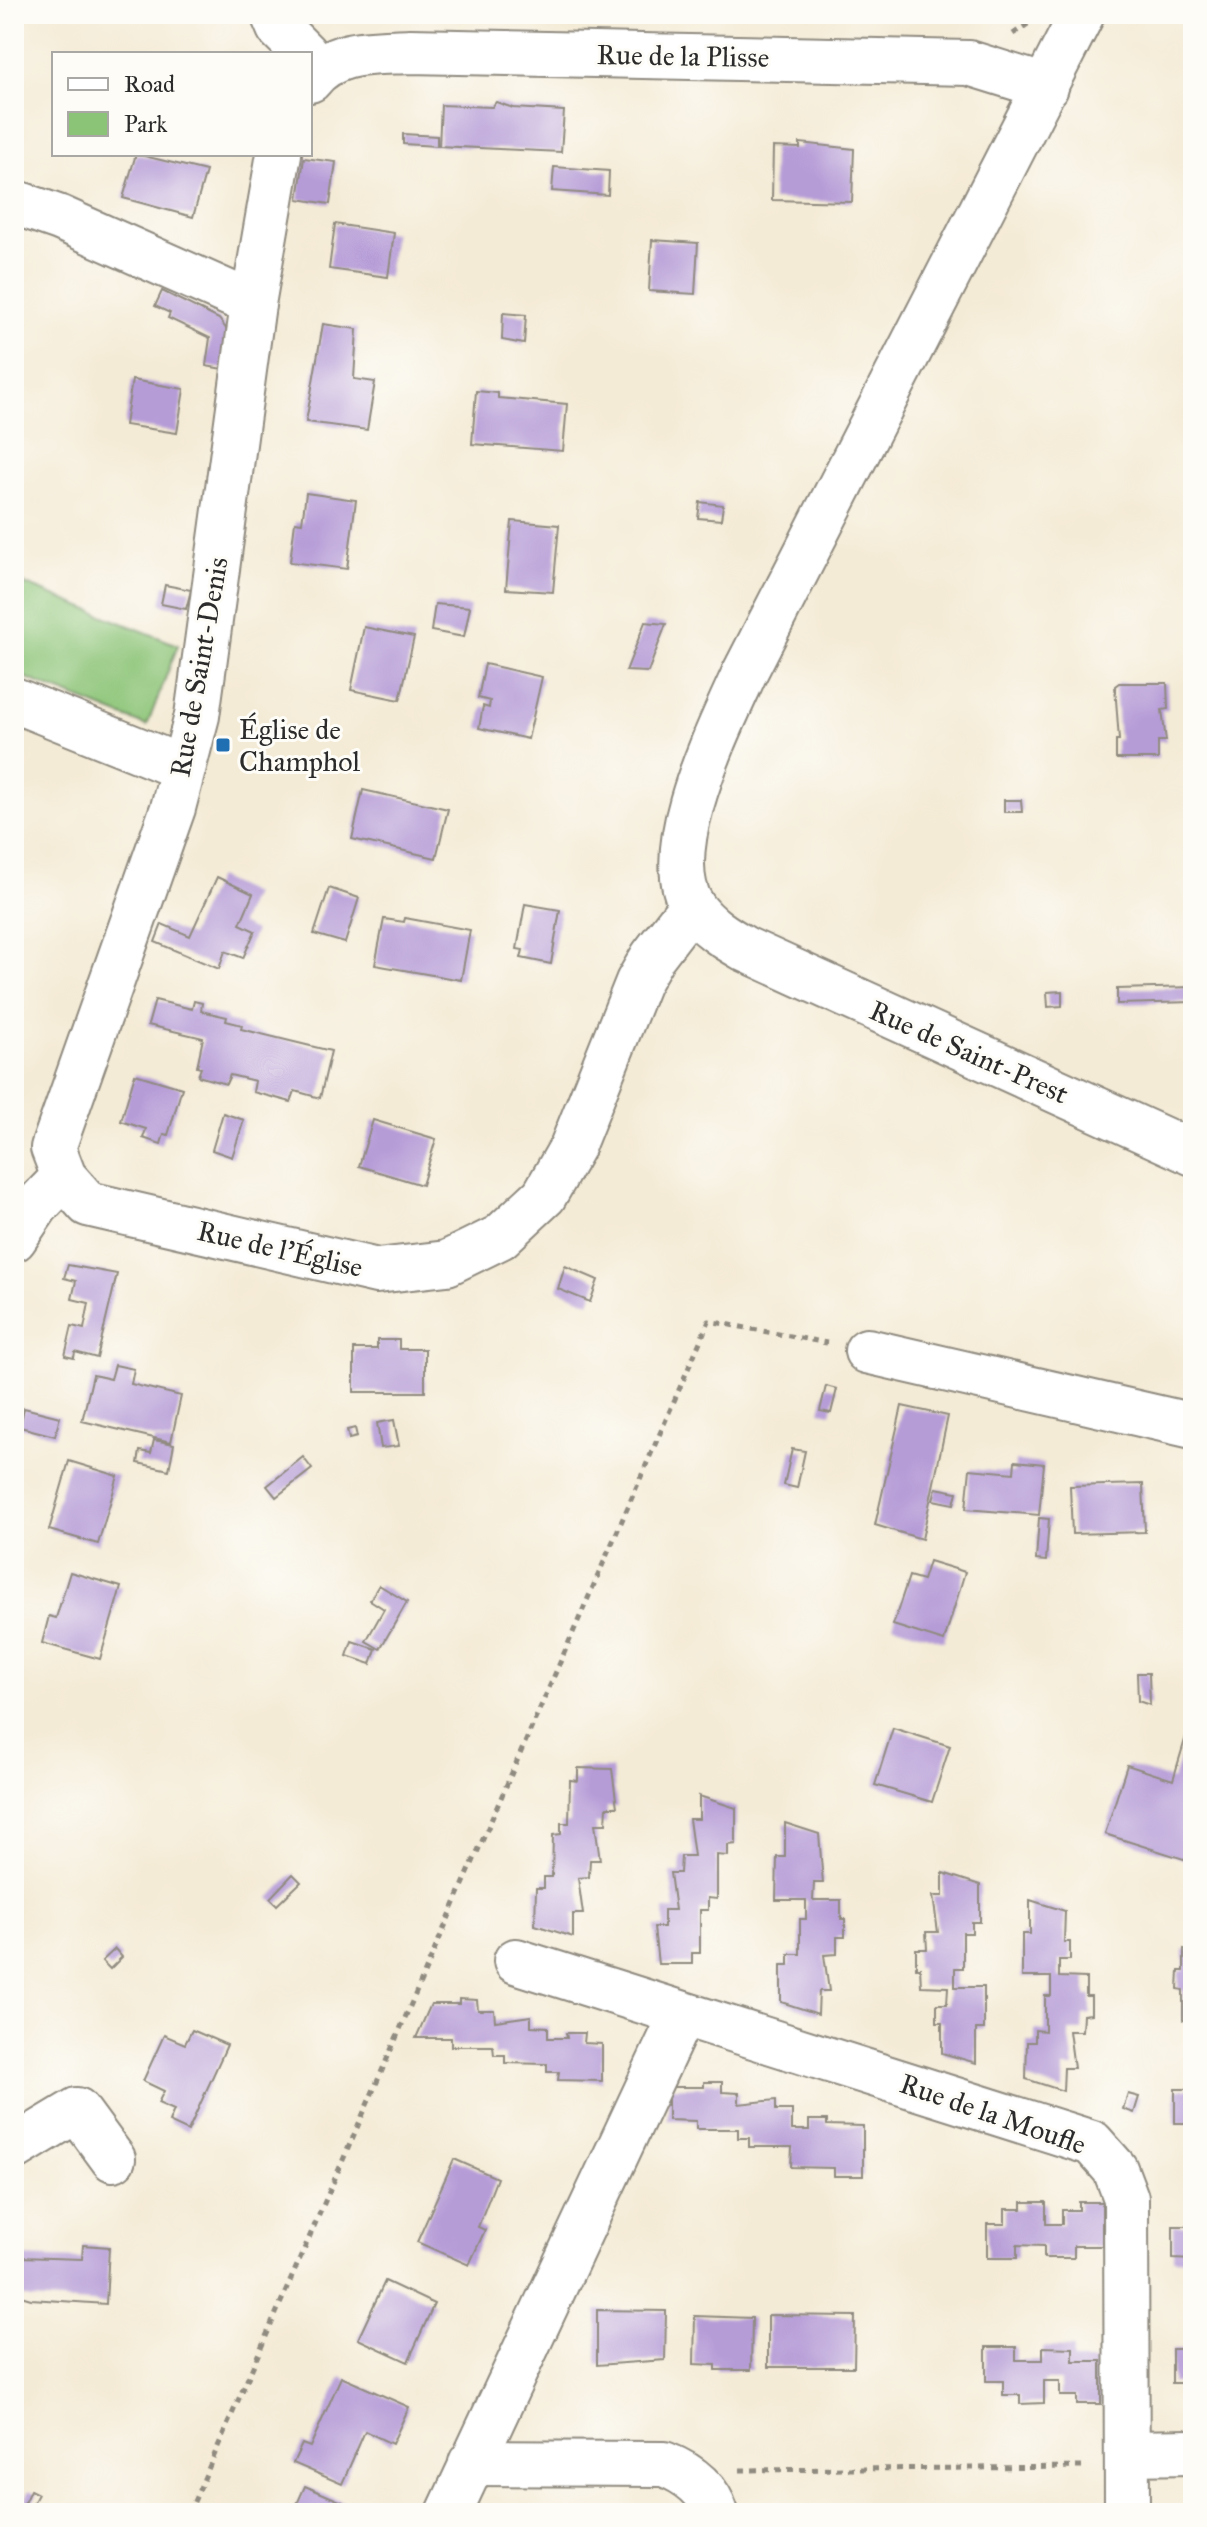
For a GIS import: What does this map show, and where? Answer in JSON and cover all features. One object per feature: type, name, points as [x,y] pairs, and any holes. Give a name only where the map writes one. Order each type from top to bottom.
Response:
[{"type":"street","points":[[273,14],[279,28],[300,52]]},
{"type":"street","points":[[692,905],[684,885],[687,821],[704,763],[744,674],[1082,14]]},
{"type":"street","name":"Rue de la Plisse","points":[[312,65],[351,54],[410,51],[871,60],[969,63],[1046,87]]},
{"type":"street","name":"Rue de Saint-Denis","points":[[64,1177],[53,1148],[173,808],[197,716],[253,304],[279,156]]},
{"type":"street","points":[[14,202],[60,218],[253,304]]},
{"type":"street","points":[[14,700],[183,768]]},
{"type":"street","name":"Rue de Saint-Prest","points":[[692,905],[722,936],[745,949],[1193,1153]]},
{"type":"street","name":"Rue de l'Église","points":[[64,1177],[88,1204],[377,1271],[447,1263],[500,1237],[544,1196],[572,1147],[638,982],[653,956],[692,905]]},
{"type":"street","points":[[14,1239],[37,1205],[64,1177]]},
{"type":"street","points":[[867,1351],[1193,1426]]},
{"type":"street","name":"Rue de la Moufle","points":[[516,1961],[1092,2143],[1115,2169],[1126,2198],[1127,2478]]},
{"type":"street","points":[[449,2513],[682,2014]]},
{"type":"street","points":[[14,2148],[77,2110],[113,2159]]},
{"type":"street","points":[[1127,2478],[1193,2452]]},
{"type":"street","points":[[471,2463],[664,2464],[685,2472],[708,2500]]},
{"type":"street","points":[[1127,2478],[1193,2480]]},
{"type":"path","points":[[189,2513],[709,1321],[867,1351]]},
{"type":"path","points":[[708,2500],[724,2470],[1127,2478]]},
{"type":"green space","points":[[14,580],[178,645],[147,726],[14,673]]},
{"type":"building","points":[[496,102],[513,108],[564,111],[561,152],[439,146],[441,105],[492,107]]},
{"type":"building","points":[[403,134],[437,136],[437,146],[403,144]]},
{"type":"building","points":[[800,143],[854,149],[852,202],[772,200],[773,147],[800,148]]},
{"type":"building","points":[[135,156],[206,171],[193,217],[123,198]]},
{"type":"building","points":[[304,158],[336,162],[330,204],[298,199]]},
{"type":"building","points":[[554,167],[609,171],[608,195],[552,191]]},
{"type":"building","points":[[335,224],[394,233],[388,277],[329,269]]},
{"type":"building","points":[[652,240],[698,243],[695,294],[649,291]]},
{"type":"building","points":[[162,291],[219,319],[227,330],[223,369],[206,366],[210,338],[168,318],[170,313],[155,306]]},
{"type":"building","points":[[503,313],[526,315],[524,344],[502,340]]},
{"type":"building","points":[[323,324],[357,329],[354,379],[375,382],[367,430],[306,422]]},
{"type":"building","points":[[132,380],[184,389],[177,433],[125,425]]},
{"type":"building","points":[[476,391],[498,393],[498,398],[567,404],[563,451],[472,444]]},
{"type":"building","points":[[306,493],[356,500],[347,569],[290,562],[295,522],[302,523]]},
{"type":"building","points":[[700,502],[723,505],[721,520],[698,518]]},
{"type":"building","points":[[512,521],[559,525],[553,592],[506,589]]},
{"type":"building","points":[[165,585],[191,590],[186,609],[161,604]]},
{"type":"building","points":[[435,604],[470,607],[464,637],[431,631]]},
{"type":"building","points":[[645,622],[666,624],[648,672],[626,671]]},
{"type":"building","points":[[364,627],[414,637],[400,700],[351,690]]},
{"type":"building","points":[[485,664],[542,677],[528,739],[479,728],[483,706],[489,708],[490,701],[478,698]]},
{"type":"building","points":[[1119,683],[1167,683],[1168,709],[1162,710],[1166,741],[1158,741],[1158,759],[1116,759],[1116,740],[1119,740],[1115,686]]},
{"type":"building","points":[[363,790],[448,809],[436,858],[352,839]]},
{"type":"building","points":[[1004,800],[1021,800],[1022,812],[1004,812]]},
{"type":"building","points":[[217,877],[253,894],[240,924],[255,931],[243,958],[225,951],[219,969],[155,942],[162,924],[190,936]]},
{"type":"building","points":[[329,888],[359,898],[345,943],[314,934]]},
{"type":"building","points":[[525,904],[560,910],[551,964],[521,958],[523,950],[517,949]]},
{"type":"building","points":[[405,918],[470,930],[461,980],[375,965],[384,919],[404,922]]},
{"type":"building","points":[[1193,987],[1193,1002],[1117,1004],[1117,989]]},
{"type":"building","points":[[1062,991],[1062,1006],[1048,1007],[1047,992]]},
{"type":"building","points":[[155,1000],[192,1009],[194,1001],[202,1003],[201,1011],[227,1017],[226,1021],[242,1025],[241,1029],[331,1051],[320,1098],[295,1091],[291,1102],[253,1092],[255,1081],[230,1075],[226,1084],[198,1076],[203,1038],[148,1025]]},
{"type":"building","points":[[135,1074],[182,1088],[168,1135],[164,1134],[161,1144],[143,1138],[146,1129],[121,1121]]},
{"type":"building","points":[[223,1113],[244,1120],[232,1157],[212,1150]]},
{"type":"building","points":[[373,1120],[436,1139],[422,1185],[359,1166]]},
{"type":"building","points":[[68,1265],[117,1274],[97,1358],[75,1352],[74,1358],[65,1356],[72,1326],[84,1329],[89,1303],[72,1299],[76,1281],[64,1278]]},
{"type":"building","points":[[565,1266],[598,1280],[590,1302],[558,1289]]},
{"type":"building","points":[[377,1340],[399,1340],[399,1349],[425,1349],[425,1392],[354,1392],[354,1349],[377,1349]]},
{"type":"building","points":[[115,1365],[134,1369],[131,1384],[181,1396],[171,1442],[82,1421],[93,1375],[111,1379]]},
{"type":"building","points":[[826,1386],[837,1389],[831,1413],[820,1411]]},
{"type":"building","points":[[902,1406],[948,1416],[922,1539],[875,1525]]},
{"type":"building","points":[[24,1408],[60,1417],[55,1436],[20,1427]]},
{"type":"building","points":[[394,1420],[399,1446],[381,1448],[377,1423]]},
{"type":"building","points":[[355,1428],[357,1437],[349,1439],[347,1430]]},
{"type":"building","points":[[154,1440],[174,1444],[169,1470],[138,1463],[140,1451],[151,1453]]},
{"type":"building","points":[[792,1449],[805,1451],[797,1488],[784,1485]]},
{"type":"building","points":[[303,1457],[312,1469],[276,1497],[267,1486]]},
{"type":"building","points":[[69,1461],[118,1476],[98,1544],[49,1530]]},
{"type":"building","points":[[1015,1461],[1044,1464],[1039,1515],[966,1509],[970,1469],[1014,1473]]},
{"type":"building","points":[[1143,1484],[1145,1532],[1072,1534],[1070,1486]]},
{"type":"building","points":[[936,1488],[957,1492],[954,1504],[933,1500]]},
{"type":"building","points":[[1039,1518],[1049,1519],[1046,1561],[1036,1560]]},
{"type":"building","points":[[929,1561],[965,1572],[944,1641],[893,1625],[909,1576],[923,1580]]},
{"type":"building","points":[[70,1572],[121,1587],[100,1659],[42,1643],[49,1616],[56,1618]]},
{"type":"building","points":[[379,1585],[407,1602],[380,1649],[366,1641],[384,1609],[370,1600]]},
{"type":"building","points":[[352,1641],[376,1649],[371,1664],[347,1656]]},
{"type":"building","points":[[1137,1673],[1149,1673],[1150,1705],[1138,1701]]},
{"type":"building","points":[[1193,1713],[1193,1862],[1105,1834],[1127,1765],[1173,1780]]},
{"type":"building","points":[[893,1728],[950,1746],[932,1802],[875,1785]]},
{"type":"building","points":[[578,1768],[612,1769],[617,1807],[607,1807],[606,1824],[595,1824],[600,1860],[590,1860],[589,1877],[578,1878],[583,1914],[573,1914],[573,1937],[535,1925],[536,1888],[544,1888],[544,1877],[552,1877],[553,1835],[561,1834],[561,1823],[569,1823],[570,1780],[578,1781]]},
{"type":"building","points":[[699,1796],[736,1808],[736,1844],[728,1845],[728,1856],[717,1855],[717,1899],[708,1898],[708,1910],[700,1910],[700,1953],[692,1953],[692,1964],[658,1964],[654,1927],[664,1927],[664,1910],[675,1910],[670,1873],[680,1873],[681,1856],[694,1856],[689,1819],[699,1819]]},
{"type":"building","points":[[785,1823],[819,1834],[823,1883],[814,1883],[813,1900],[841,1900],[841,1919],[845,1919],[845,1937],[837,1937],[837,1954],[824,1955],[829,1991],[819,1991],[818,2014],[781,2002],[781,1965],[789,1965],[789,1954],[800,1954],[800,1919],[806,1919],[806,1900],[776,1900],[777,1857],[785,1857]]},
{"type":"building","points":[[943,1873],[980,1885],[980,1922],[972,1922],[972,1933],[963,1933],[963,1968],[955,1968],[955,1987],[984,1987],[984,2029],[976,2029],[976,2063],[942,2053],[942,2022],[937,2022],[937,2004],[947,2004],[948,1987],[921,1986],[920,1968],[916,1968],[916,1949],[927,1949],[926,1932],[938,1932],[933,1896],[943,1896]]},
{"type":"building","points":[[293,1874],[301,1882],[277,1905],[270,1898]]},
{"type":"building","points":[[1030,1900],[1065,1911],[1064,1942],[1070,1942],[1070,1960],[1059,1960],[1059,1977],[1086,1978],[1086,1996],[1091,1996],[1091,2014],[1083,2015],[1082,2031],[1069,2031],[1074,2068],[1064,2068],[1063,2091],[1026,2079],[1027,2042],[1035,2042],[1035,2030],[1045,2031],[1045,1996],[1051,1996],[1051,1977],[1022,1977],[1022,1934],[1030,1934]]},
{"type":"building","points":[[115,1949],[122,1957],[110,1969],[102,1961]]},
{"type":"building","points":[[1184,1949],[1193,1951],[1193,2023],[1183,2020],[1183,1990],[1178,1989],[1179,1971],[1184,1971]]},
{"type":"building","points":[[459,1999],[477,2000],[478,2010],[494,2010],[495,2021],[531,2016],[531,2026],[548,2027],[548,2038],[567,2038],[566,2033],[585,2033],[584,2043],[602,2044],[602,2081],[558,2080],[559,2072],[547,2072],[547,2064],[505,2063],[505,2055],[494,2055],[493,2046],[451,2046],[451,2038],[416,2038],[431,2004],[459,2004]]},
{"type":"building","points":[[192,2030],[227,2045],[188,2131],[169,2122],[174,2110],[158,2103],[164,2091],[143,2081],[164,2035],[185,2044]]},
{"type":"building","points":[[704,2082],[722,2082],[722,2092],[739,2093],[739,2104],[776,2100],[776,2110],[792,2110],[792,2130],[809,2130],[809,2120],[827,2120],[827,2125],[863,2126],[863,2176],[834,2176],[834,2168],[791,2167],[792,2147],[749,2147],[749,2138],[738,2138],[738,2129],[696,2129],[696,2121],[668,2120],[668,2087],[704,2087]]},
{"type":"building","points":[[1175,2089],[1193,2089],[1193,2123],[1175,2123]]},
{"type":"building","points":[[1128,2094],[1139,2097],[1134,2113],[1123,2109]]},
{"type":"building","points":[[454,2159],[497,2178],[478,2227],[485,2230],[469,2265],[417,2242]]},
{"type":"building","points":[[1022,2202],[1046,2202],[1046,2224],[1062,2224],[1062,2210],[1079,2210],[1079,2202],[1102,2202],[1102,2246],[1074,2246],[1074,2258],[1044,2258],[1044,2246],[1017,2245],[1017,2258],[987,2258],[987,2224],[1005,2224],[1005,2209],[1022,2209]]},
{"type":"building","points":[[1173,2226],[1193,2226],[1193,2260],[1173,2259]]},
{"type":"building","points":[[83,2245],[109,2247],[106,2304],[31,2299],[14,2294],[14,2261],[19,2257],[82,2259]]},
{"type":"building","points":[[385,2281],[434,2304],[408,2362],[358,2339]]},
{"type":"building","points":[[597,2310],[666,2311],[665,2360],[597,2365]]},
{"type":"building","points":[[768,2315],[855,2316],[854,2367],[768,2367]]},
{"type":"building","points":[[695,2316],[752,2318],[751,2370],[716,2370],[716,2365],[694,2364]]},
{"type":"building","points":[[986,2347],[1016,2347],[1016,2360],[1043,2360],[1043,2347],[1073,2348],[1073,2361],[1101,2361],[1101,2404],[1077,2404],[1077,2396],[1060,2396],[1060,2381],[1044,2381],[1044,2403],[1020,2404],[1020,2395],[1003,2395],[1003,2381],[986,2381]]},
{"type":"building","points":[[1172,2349],[1193,2349],[1193,2397],[1190,2397],[1190,2383],[1172,2383]]},
{"type":"building","points":[[341,2377],[409,2407],[392,2444],[365,2431],[342,2484],[293,2463],[302,2444],[310,2447]]},
{"type":"building","points":[[305,2486],[354,2507],[352,2513],[293,2513]]},
{"type":"building","points":[[30,2490],[38,2494],[31,2507],[24,2503]]},
{"type":"place","name":"Église de Champhol","points":[[223,745]]}]
